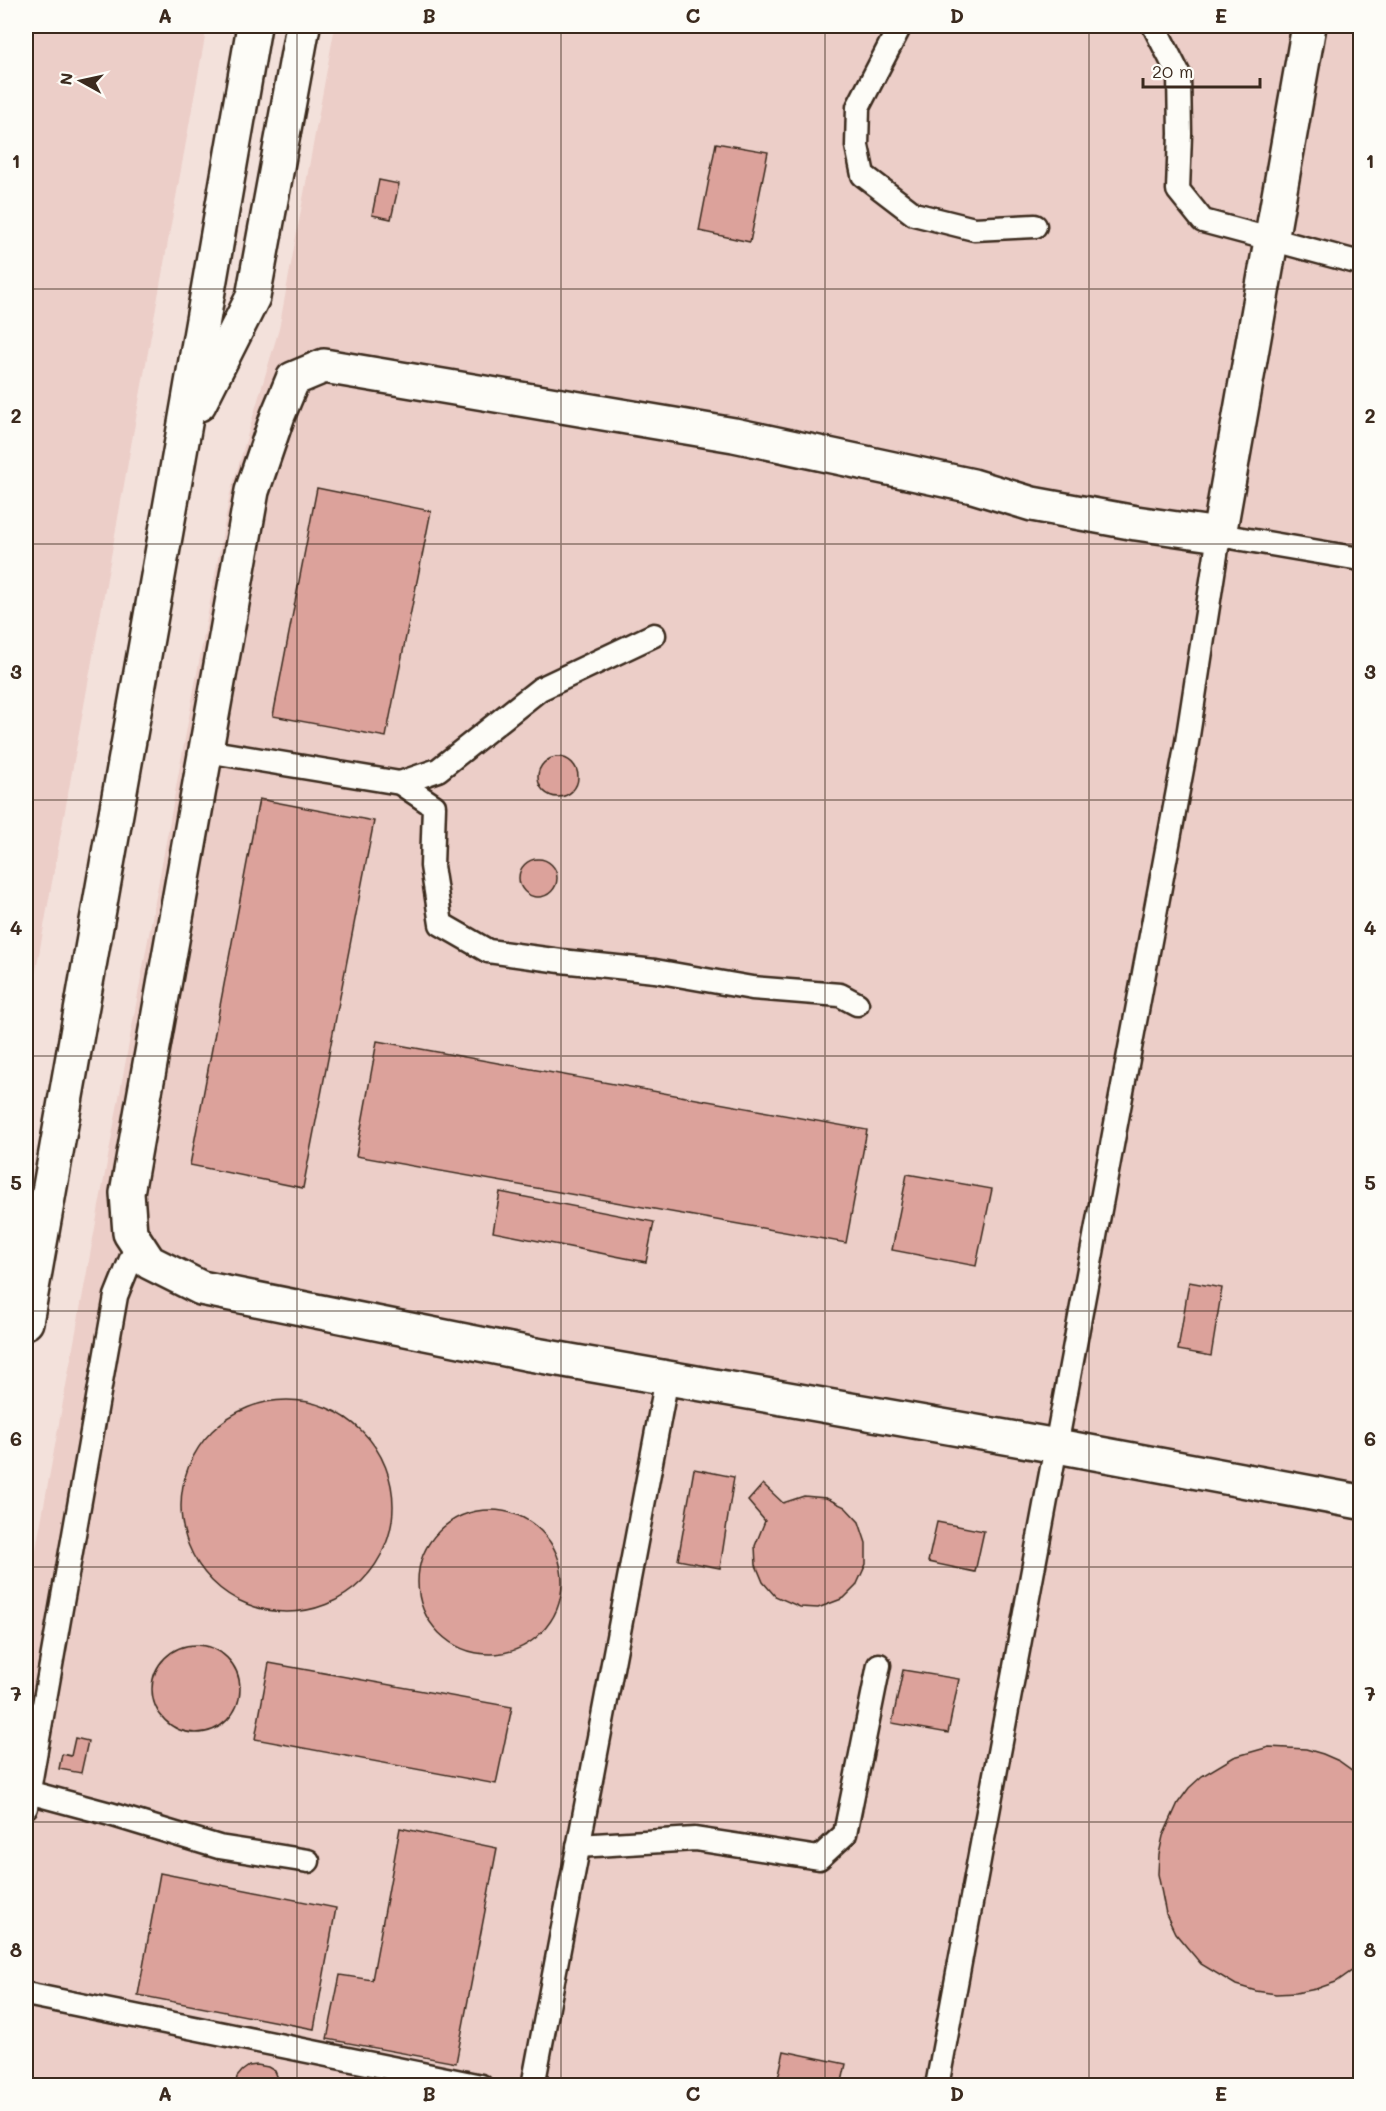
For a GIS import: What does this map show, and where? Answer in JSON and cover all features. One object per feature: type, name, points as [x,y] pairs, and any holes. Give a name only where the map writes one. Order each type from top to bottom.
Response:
[{"type":"street","points":[[26,1322],[254,26]]},
{"type":"street","points":[[183,435],[253,297],[303,26]]},
{"type":"street","points":[[1309,26],[1219,535],[1136,524],[1032,504],[973,486],[734,435],[324,366],[293,379],[252,491],[127,1193],[130,1233],[149,1262],[201,1288],[530,1354],[1057,1446],[1360,1502]]},
{"type":"lane","points":[[900,26],[858,107],[857,146],[863,175],[914,214],[974,230],[1035,226]]},
{"type":"lane","points":[[1154,26],[1179,75],[1179,190],[1203,221],[1360,263]]},
{"type":"lane","points":[[937,2085],[1187,742],[1219,535],[1360,559]]},
{"type":"lane","points":[[400,783],[438,770],[540,689],[654,634]]},
{"type":"lane","points":[[206,751],[400,783],[434,806],[432,866],[441,924],[488,951],[655,971],[752,988],[840,995],[857,1004]]},
{"type":"lane","points":[[137,1245],[116,1296],[27,1800],[110,1814],[219,1847],[308,1861]]},
{"type":"lane","points":[[532,2085],[667,1378]]},
{"type":"lane","points":[[578,1846],[695,1839],[819,1858],[845,1834],[879,1665]]},
{"type":"lane","points":[[26,1994],[446,2082],[481,2085]]},
{"type":"shaded area","points":[[26,26],[207,26],[26,1026]]},
{"type":"shaded area","points":[[335,26],[1360,26],[1360,2085],[26,2086],[26,1603],[230,494],[279,329]]},
{"type":"building","points":[[716,143],[768,152],[750,242],[699,231]]},
{"type":"building","points":[[379,180],[399,184],[391,219],[372,215]]},
{"type":"building","points":[[317,488],[431,511],[386,737],[273,716]]},
{"type":"building","points":[[558,757],[572,763],[578,777],[572,791],[558,797],[544,791],[538,777],[544,763]]},
{"type":"building","points":[[259,799],[374,821],[303,1188],[190,1165]]},
{"type":"building","points":[[538,859],[552,864],[557,878],[552,892],[538,897],[524,892],[519,878],[524,864]]},
{"type":"building","points":[[377,1041],[867,1130],[846,1243],[356,1156]]},
{"type":"building","points":[[907,1174],[992,1189],[976,1266],[892,1250]]},
{"type":"building","points":[[500,1192],[654,1222],[646,1262],[493,1232]]},
{"type":"building","points":[[1189,1282],[1222,1288],[1211,1356],[1178,1350]]},
{"type":"building","points":[[287,1400],[308,1402],[327,1408],[346,1418],[362,1431],[375,1447],[385,1466],[391,1485],[393,1506],[391,1527],[385,1546],[375,1565],[362,1581],[346,1594],[327,1604],[308,1610],[287,1612],[266,1610],[247,1604],[228,1594],[212,1581],[199,1565],[189,1546],[183,1527],[181,1506],[183,1485],[189,1466],[199,1447],[212,1431],[228,1418],[247,1408],[266,1402]]},
{"type":"building","points":[[694,1469],[734,1477],[720,1568],[678,1560]]},
{"type":"building","points":[[763,1484],[783,1503],[804,1496],[826,1498],[845,1507],[859,1522],[866,1543],[866,1564],[856,1586],[844,1598],[818,1608],[800,1607],[775,1596],[763,1582],[756,1565],[755,1546],[765,1521],[748,1501]]},
{"type":"building","points":[[490,1510],[518,1516],[541,1531],[556,1554],[562,1582],[556,1610],[541,1633],[518,1648],[490,1654],[462,1648],[439,1633],[424,1610],[418,1582],[424,1554],[439,1531],[462,1516]]},
{"type":"building","points":[[937,1522],[984,1531],[975,1572],[928,1562]]},
{"type":"building","points":[[196,1645],[213,1649],[227,1658],[236,1672],[240,1689],[236,1706],[227,1720],[213,1729],[196,1733],[179,1729],[165,1720],[156,1706],[152,1689],[156,1672],[165,1658],[179,1649]]},
{"type":"building","points":[[269,1663],[512,1707],[496,1784],[255,1739]]},
{"type":"building","points":[[903,1670],[959,1679],[948,1733],[892,1723]]},
{"type":"building","points":[[75,1738],[88,1741],[81,1773],[59,1769],[62,1754],[71,1756]]},
{"type":"building","points":[[1269,1747],[1306,1749],[1323,1754],[1339,1761],[1360,1776],[1360,1965],[1336,1982],[1296,1993],[1276,1994],[1236,1985],[1201,1964],[1175,1933],[1166,1914],[1158,1874],[1163,1836],[1178,1803],[1189,1788],[1202,1776],[1234,1757]]},
{"type":"building","points":[[400,1828],[497,1848],[456,2063],[327,2039],[340,1975],[372,1980]]},
{"type":"building","points":[[160,1873],[336,1908],[314,2029],[138,1995]]},
{"type":"building","points":[[784,2051],[846,2064],[841,2086],[790,2086],[777,2083]]},
{"type":"building","points":[[257,2065],[275,2071],[281,2086],[235,2086],[237,2077],[242,2071],[249,2066]]},
{"type":"building","points":[[310,2080],[334,2086],[308,2086]]}]
